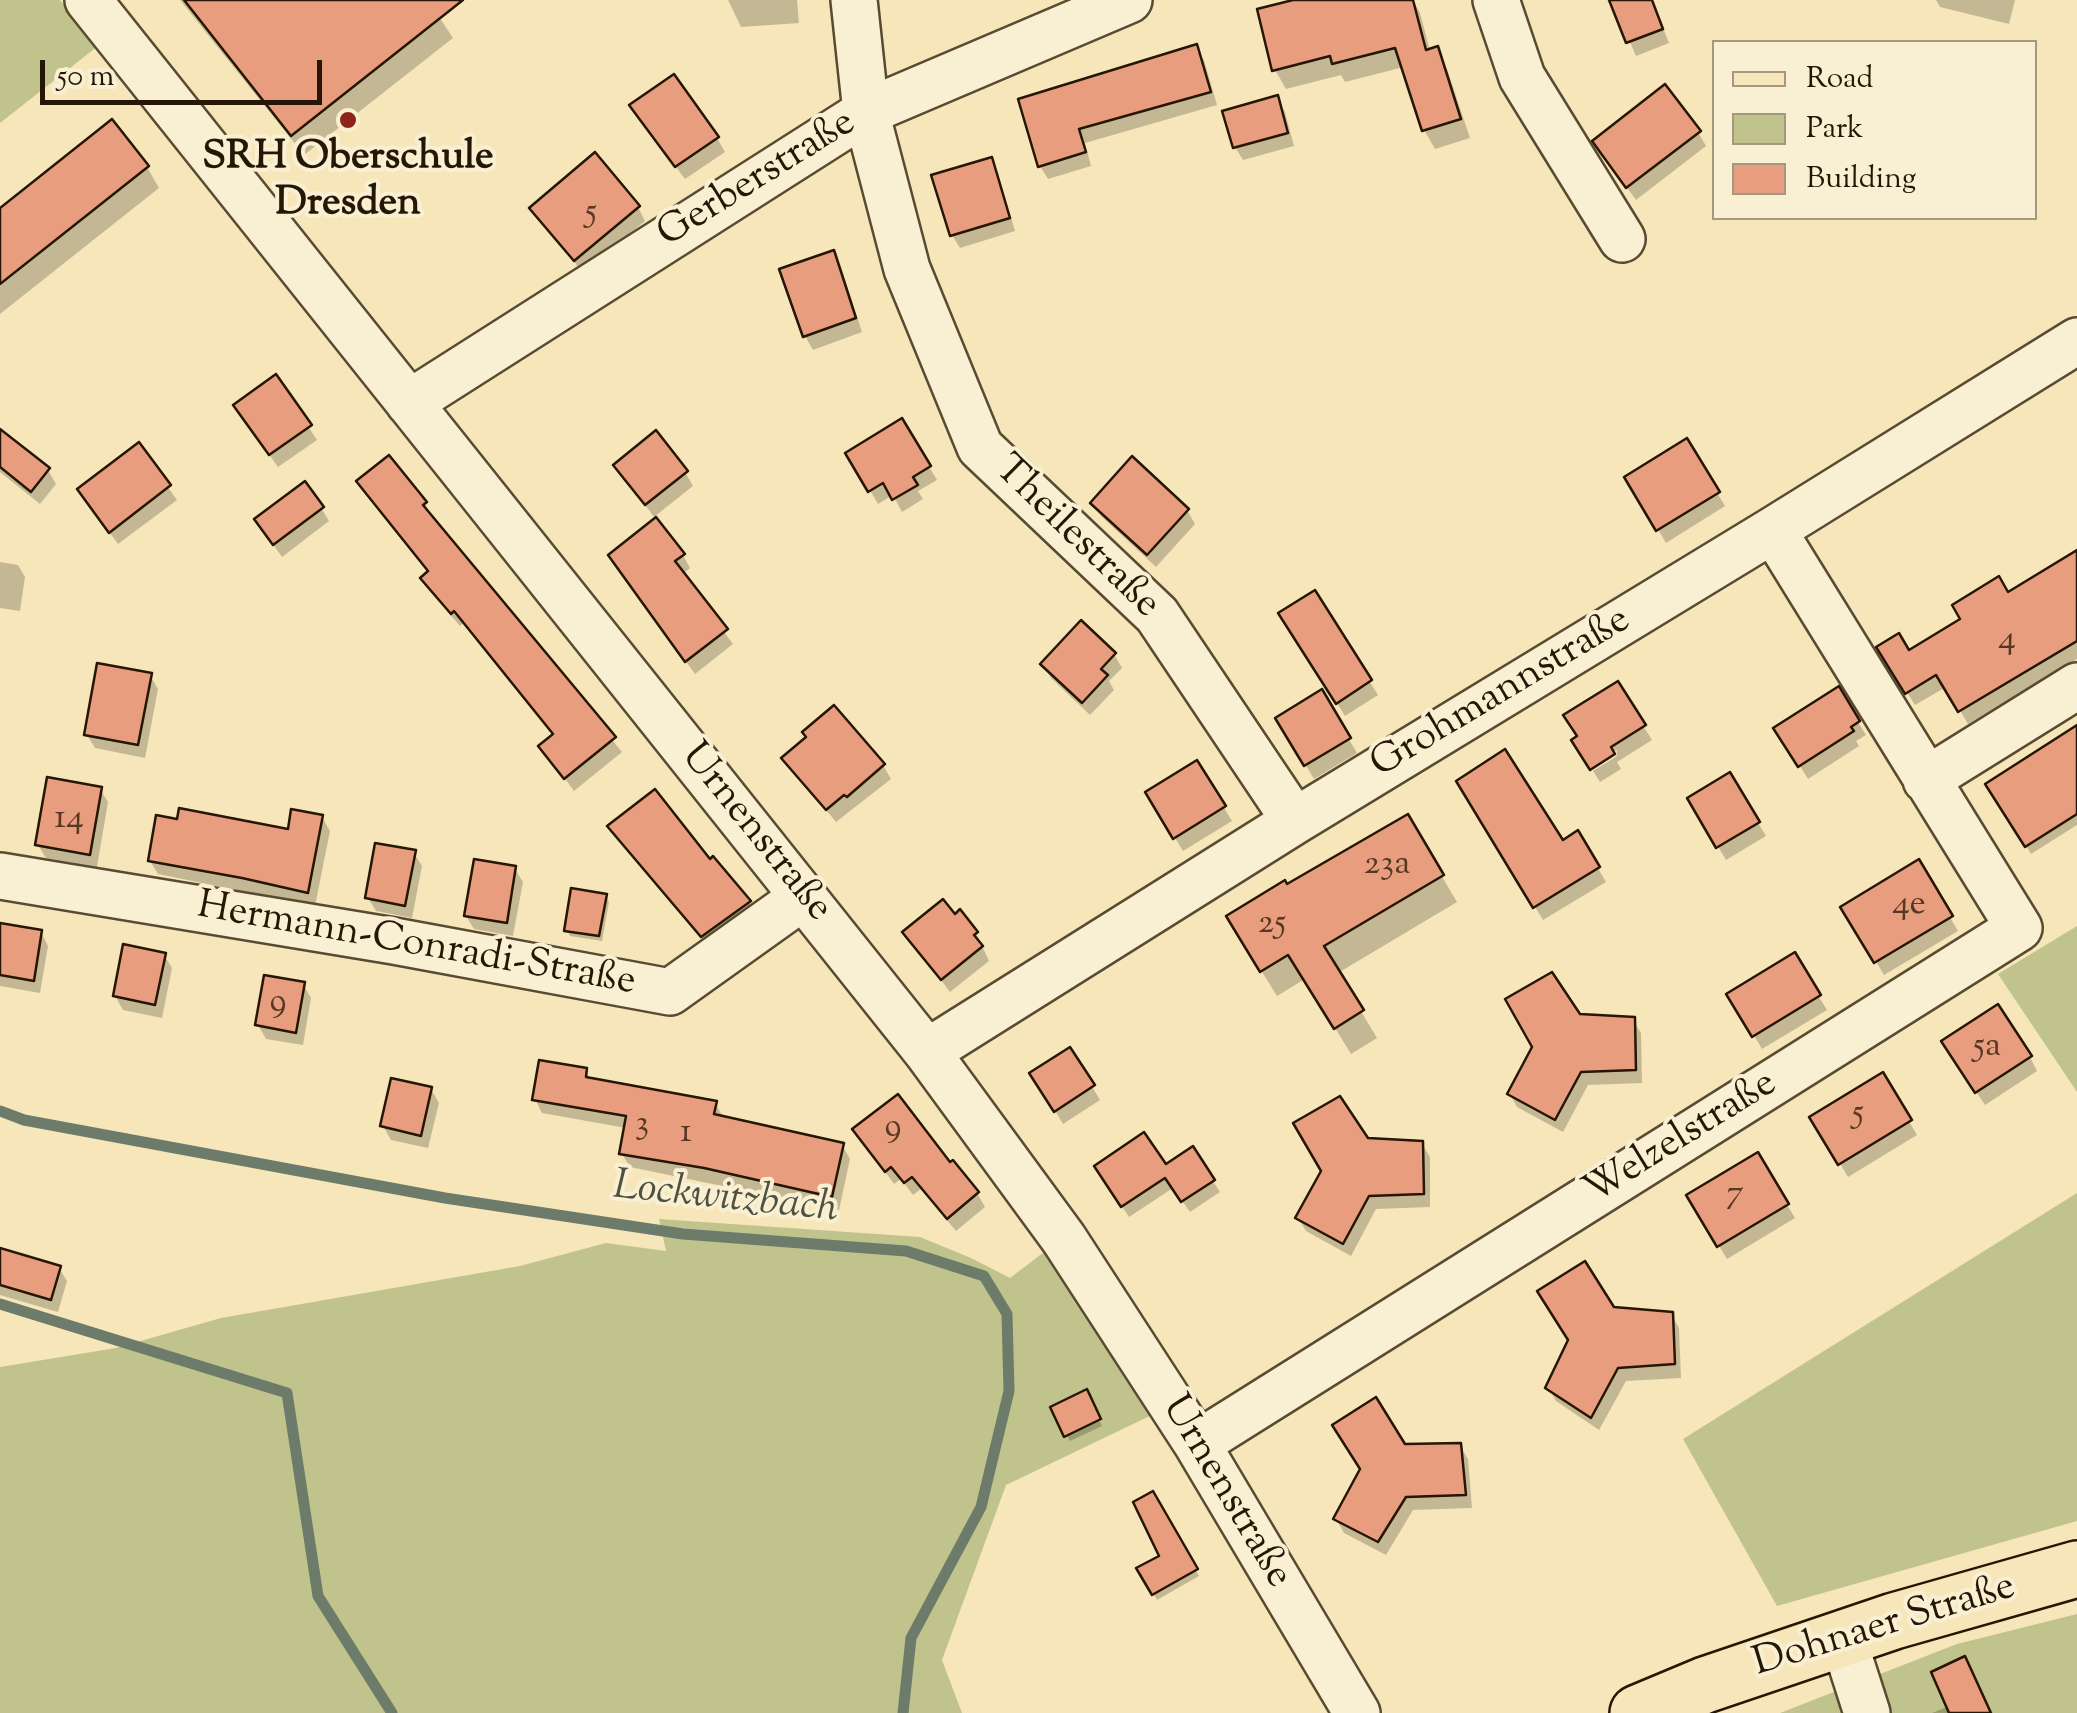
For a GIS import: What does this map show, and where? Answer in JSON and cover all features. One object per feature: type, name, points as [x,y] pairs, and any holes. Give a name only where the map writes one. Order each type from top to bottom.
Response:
[{"type":"main road","name":"Dohnaer Straße","points":[[1638,1713],[1706,1684],[1844,1638],[2077,1570]]},
{"type":"street","name":"Urnenstraße","points":[[88,0],[928,1052],[1064,1239],[1197,1444],[1357,1713]]},
{"type":"street","name":"Theilestraße","points":[[854,0],[866,112],[907,269],[980,447],[1157,616],[1294,821]]},
{"type":"street","name":"Gerberstraße","points":[[409,403],[866,112],[1129,0]]},
{"type":"street","points":[[1496,0],[1522,78],[1622,239]]},
{"type":"street","name":"Grohmannstraße","points":[[928,1052],[1294,821],[2077,340]]},
{"type":"street","name":"Welzelstraße","points":[[1197,1444],[2019,928],[1773,530]]},
{"type":"street","points":[[1926,780],[2077,686]]},
{"type":"street","name":"Hermann-Conradi-Straße","points":[[0,876],[394,941],[670,992],[803,896]]},
{"type":"street","points":[[1844,1638],[1867,1713]]},
{"type":"green space","points":[[0,0],[60,0],[98,46],[0,123]]},
{"type":"green space","points":[[2077,926],[2077,1092],[1998,974]]},
{"type":"green space","points":[[2077,1193],[2077,1521],[1777,1606],[1683,1439]]},
{"type":"green space","points":[[659,1219],[920,1237],[1010,1278],[1052,1246],[1154,1414],[1006,1485],[942,1660],[962,1713],[0,1713],[0,1367],[116,1348],[221,1318],[520,1266],[606,1243],[666,1251]]},
{"type":"green space","points":[[2077,1614],[2077,1713],[1780,1713],[1957,1644]]},
{"type":"building","points":[[184,0],[463,0],[291,136]]},
{"type":"building","points":[[1293,0],[1413,0],[1426,50],[1438,46],[1461,119],[1422,131],[1395,48],[1332,64],[1330,56],[1272,71],[1257,9]]},
{"type":"building","points":[[1609,0],[1652,0],[1663,29],[1626,43]]},
{"type":"building","points":[[1197,44],[1211,92],[1079,129],[1086,152],[1038,167],[1018,99]]},
{"type":"building","points":[[674,74],[719,137],[675,167],[629,105]]},
{"type":"building","points":[[1665,84],[1701,131],[1626,188],[1592,141]]},
{"type":"building","points":[[1278,95],[1288,133],[1233,148],[1222,111]]},
{"type":"building","points":[[112,119],[149,166],[0,284],[0,208]]},
{"type":"building","points":[[595,152],[640,206],[574,261],[529,208]]},
{"type":"building","points":[[992,157],[1010,218],[950,236],[931,175]]},
{"type":"building","points":[[834,250],[856,318],[803,337],[779,269]]},
{"type":"building","points":[[276,374],[312,425],[269,455],[233,405]]},
{"type":"building","points":[[902,418],[931,466],[913,477],[918,485],[892,500],[883,483],[868,492],[845,453]]},
{"type":"building","points":[[0,429],[50,468],[31,492],[0,467]]},
{"type":"building","points":[[656,430],[688,471],[645,505],[613,465]]},
{"type":"building","points":[[1687,438],[1720,492],[1656,531],[1624,477]]},
{"type":"building","points":[[139,442],[171,485],[109,533],[77,489]]},
{"type":"building","points":[[389,455],[427,502],[423,505],[616,737],[564,779],[538,746],[553,734],[454,611],[451,614],[420,578],[428,571],[356,481]]},
{"type":"building","points":[[1132,456],[1189,509],[1147,555],[1090,503]]},
{"type":"building","points":[[305,481],[324,507],[273,545],[254,519]]},
{"type":"building","points":[[656,517],[685,554],[675,561],[728,629],[685,662],[608,555]]},
{"type":"building","points":[[2077,550],[2077,641],[1958,712],[1936,675],[1905,694],[1876,647],[1899,633],[1909,650],[1960,619],[1952,605],[1999,576],[2008,592]]},
{"type":"building","points":[[1315,590],[1372,680],[1336,704],[1278,613]]},
{"type":"building","points":[[1081,620],[1116,653],[1101,669],[1108,675],[1082,703],[1040,664]]},
{"type":"building","points":[[97,663],[152,673],[138,745],[84,735]]},
{"type":"building","points":[[1618,681],[1646,725],[1611,747],[1615,754],[1590,770],[1571,740],[1577,736],[1563,715]]},
{"type":"building","points":[[1839,686],[1860,721],[1851,727],[1854,731],[1798,767],[1773,728]]},
{"type":"building","points":[[1322,689],[1351,738],[1304,766],[1275,718]]},
{"type":"building","points":[[834,705],[885,764],[826,810],[781,758],[806,737],[802,732]]},
{"type":"building","points":[[2077,725],[2077,814],[2025,847],[1985,784]]},
{"type":"building","points":[[1505,749],[1563,840],[1578,830],[1600,867],[1533,908],[1456,781]]},
{"type":"building","points":[[1197,760],[1226,806],[1173,839],[1145,792]]},
{"type":"building","points":[[1730,772],[1760,822],[1716,848],[1687,798]]},
{"type":"building","points":[[47,777],[102,787],[90,855],[35,845]]},
{"type":"building","points":[[655,789],[710,859],[713,856],[751,901],[701,937],[607,826]]},
{"type":"building","points":[[179,808],[288,829],[291,809],[323,815],[308,893],[148,861],[156,815],[177,819]]},
{"type":"building","points":[[1408,814],[1444,875],[1324,946],[1364,1010],[1334,1029],[1288,955],[1260,972],[1226,916]]},
{"type":"building","points":[[375,843],[416,850],[405,906],[365,898]]},
{"type":"building","points":[[474,859],[516,866],[507,923],[464,916]]},
{"type":"building","points":[[1919,859],[1953,916],[1874,963],[1840,907]]},
{"type":"building","points":[[571,888],[607,894],[599,936],[564,931]]},
{"type":"building","points":[[943,899],[955,914],[960,909],[978,932],[974,935],[983,946],[941,980],[902,932]]},
{"type":"building","points":[[0,923],[42,930],[34,981],[0,975]]},
{"type":"building","points":[[123,944],[166,953],[155,1005],[113,996]]},
{"type":"building","points":[[1795,952],[1821,995],[1752,1037],[1726,994]]},
{"type":"building","points":[[1552,972],[1580,1014],[1635,1017],[1636,1070],[1581,1072],[1555,1120],[1507,1094],[1532,1047],[1505,999]]},
{"type":"building","points":[[264,975],[305,982],[296,1033],[255,1025]]},
{"type":"building","points":[[1998,1004],[2032,1056],[1975,1093],[1941,1041]]},
{"type":"building","points":[[1070,1047],[1095,1085],[1054,1112],[1029,1073]]},
{"type":"building","points":[[539,1060],[587,1068],[586,1077],[717,1101],[714,1114],[844,1143],[832,1197],[704,1168],[619,1154],[626,1116],[532,1100]]},
{"type":"building","points":[[1883,1072],[1912,1120],[1838,1165],[1809,1117]]},
{"type":"building","points":[[391,1078],[432,1087],[421,1136],[380,1126]]},
{"type":"building","points":[[898,1094],[950,1162],[953,1160],[979,1192],[947,1219],[912,1177],[904,1183],[891,1167],[885,1172],[852,1129]]},
{"type":"building","points":[[1340,1096],[1368,1138],[1423,1141],[1424,1194],[1369,1196],[1343,1244],[1295,1218],[1321,1171],[1293,1123]]},
{"type":"building","points":[[1144,1132],[1166,1164],[1193,1146],[1215,1180],[1181,1202],[1165,1178],[1121,1207],[1094,1166]]},
{"type":"building","points":[[1758,1152],[1789,1204],[1717,1247],[1686,1195]]},
{"type":"building","points":[[0,1248],[61,1266],[51,1300],[0,1285]]},
{"type":"building","points":[[1585,1261],[1614,1307],[1673,1312],[1675,1364],[1618,1368],[1591,1418],[1545,1388],[1568,1340],[1537,1291]]},
{"type":"building","points":[[1087,1389],[1101,1419],[1064,1437],[1050,1407]]},
{"type":"building","points":[[1376,1397],[1405,1444],[1461,1443],[1466,1495],[1406,1497],[1378,1542],[1333,1519],[1360,1469],[1332,1425]]},
{"type":"building","points":[[1153,1491],[1198,1569],[1152,1595],[1136,1568],[1159,1556],[1133,1502]]},
{"type":"building","points":[[1965,1656],[1991,1713],[1949,1713],[1931,1672]]},
{"type":"waterway","name":"Lockwitzbach","points":[[0,1111],[24,1120],[445,1198],[683,1234],[906,1251],[984,1276],[1007,1314],[1009,1391],[981,1507],[911,1638],[903,1713]]},
{"type":"waterway","points":[[0,1304],[287,1393],[318,1596],[392,1713]]},
{"type":"place","name":"SRH Oberschule Dresden","points":[[348,120]]}]
